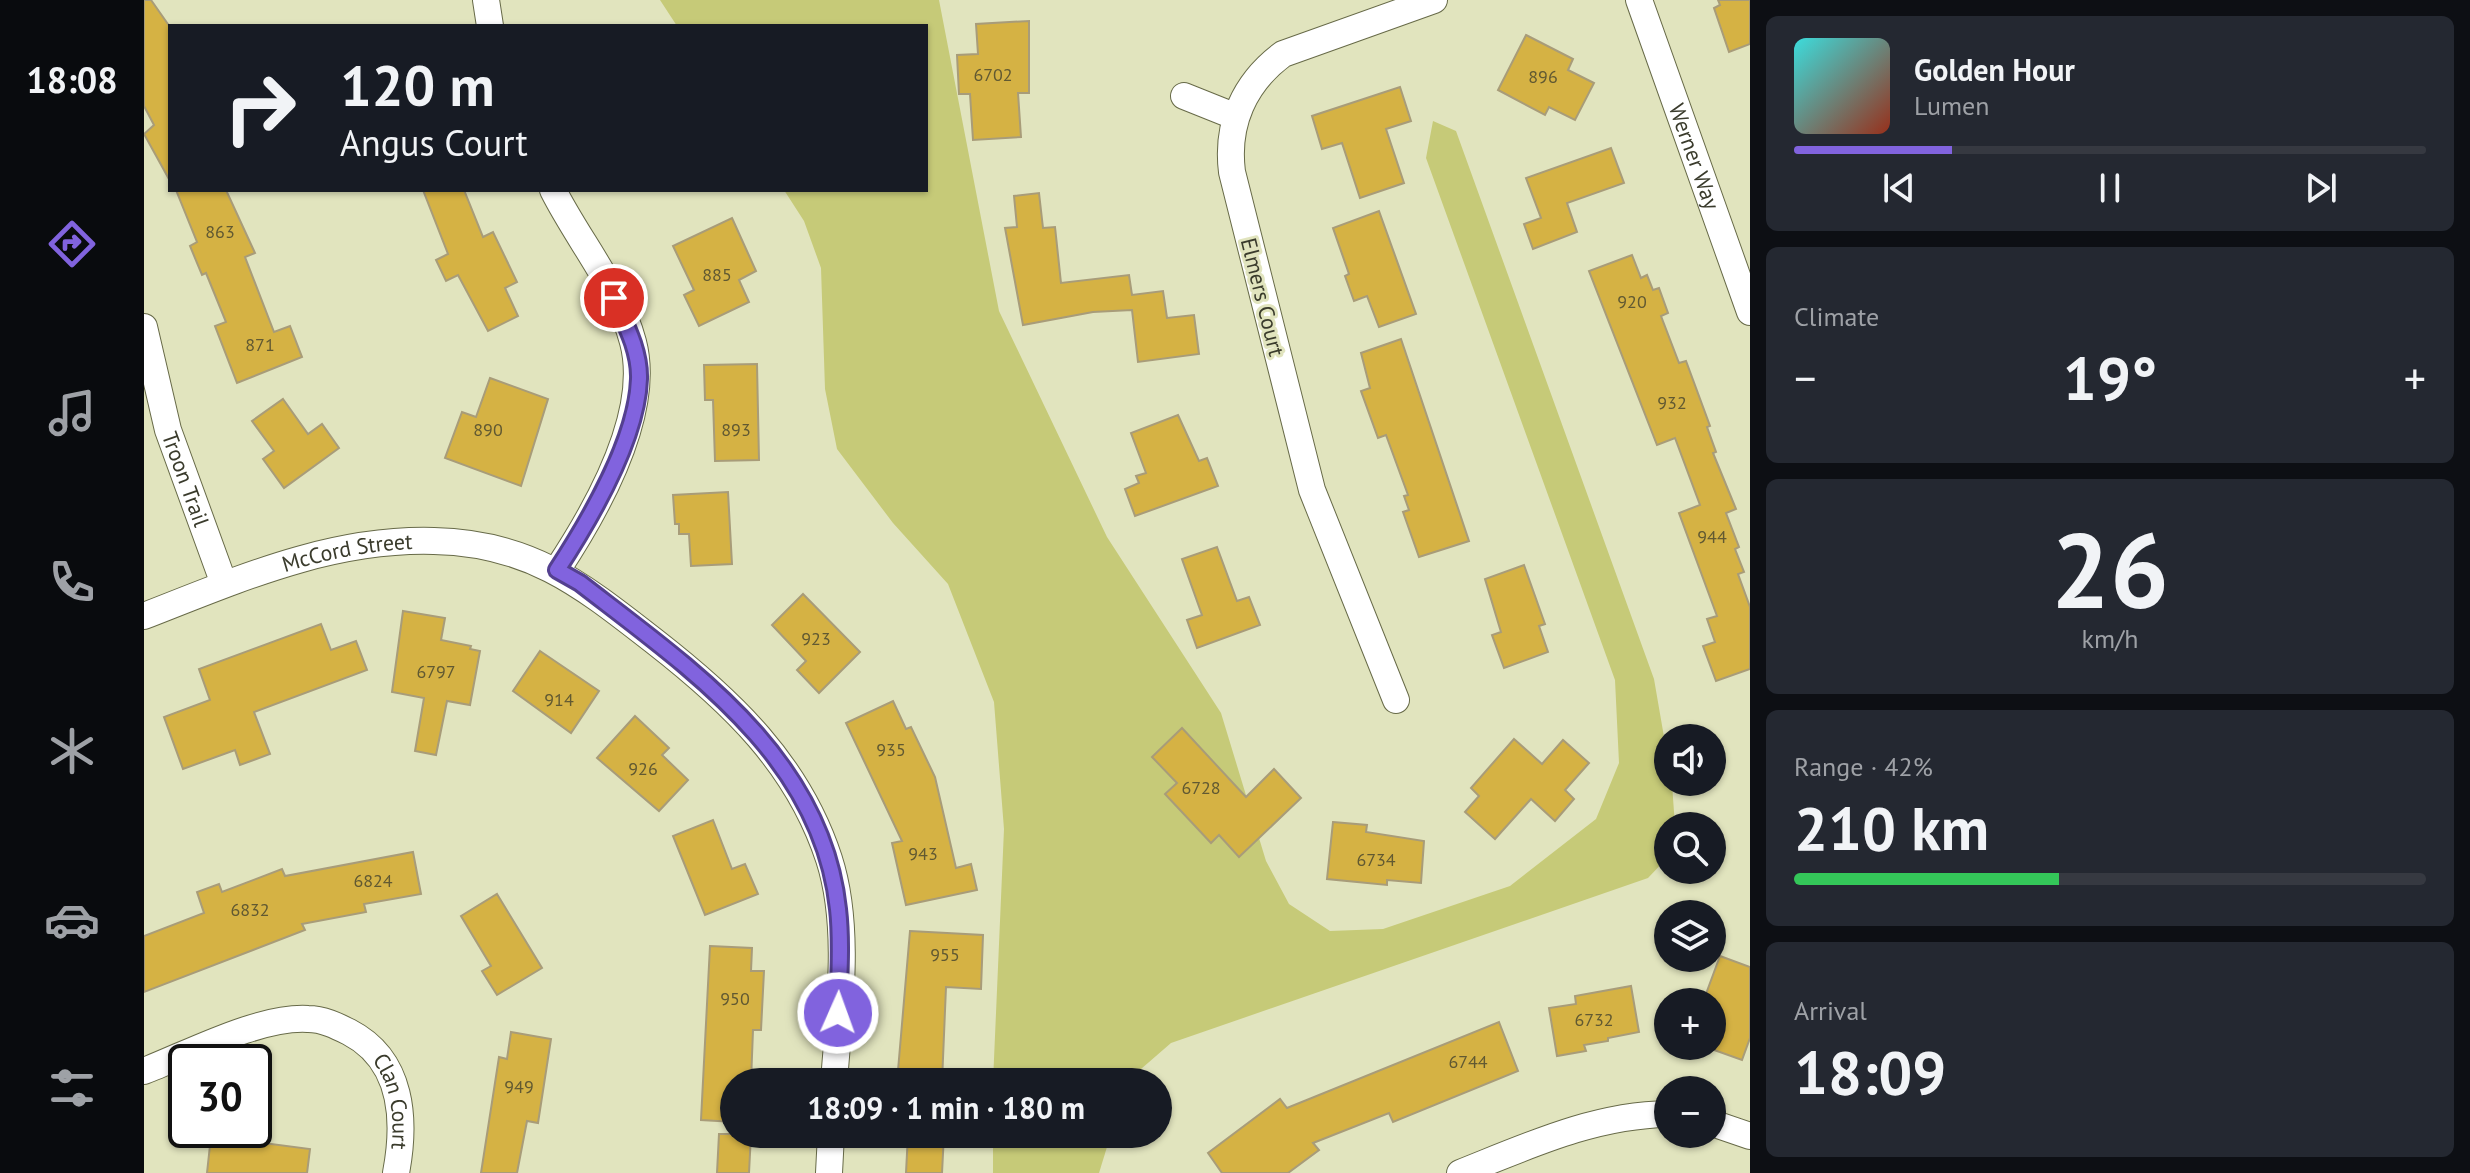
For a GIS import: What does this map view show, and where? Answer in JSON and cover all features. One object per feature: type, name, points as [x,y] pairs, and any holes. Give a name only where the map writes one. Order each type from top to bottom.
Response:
[{"type":"street","points":[[486,0],[490,24]]},
{"type":"street","name":"Elmers Court","points":[[1396,700],[1312,490],[1232,172],[1229,146],[1234,116],[1262,69],[1283,54],[1434,0]]},
{"type":"street","name":"Werner Way","points":[[1639,0],[1750,312]]},
{"type":"street","points":[[1184,96],[1234,116]]},
{"type":"street","points":[[554,192],[574,233],[614,298],[633,341],[639,379],[630,423],[616,461],[557,570]]},
{"type":"street","name":"Troon Trail","points":[[144,327],[168,430],[224,584]]},
{"type":"street","name":"McCord Street","points":[[144,616],[283,563],[361,543],[436,541],[510,551],[580,583],[712,686],[762,737],[794,781],[830,862],[838,909],[834,1068]]},
{"type":"street","name":"Clan Court","points":[[144,1071],[280,1022],[309,1019],[335,1025],[360,1038],[381,1059],[396,1085],[402,1114],[402,1143],[396,1173]]},
{"type":"street","points":[[1460,1173],[1563,1132],[1610,1118],[1654,1115]]},
{"type":"street","points":[[1726,1128],[1750,1136]]},
{"type":"street","points":[[829,1173],[830,1148]]},
{"type":"green space","points":[[660,0],[939,0],[999,311],[1107,537],[1221,713],[1266,861],[1289,904],[1330,931],[1383,929],[1510,886],[1596,819],[1619,763],[1615,680],[1426,158],[1433,121],[1456,131],[1654,679],[1662,724],[1654,724],[1654,796],[1673,796],[1674,812],[1654,812],[1654,872],[1648,878],[1171,1043],[1142,1068],[994,1068],[1004,829],[994,702],[948,584],[893,523],[837,449],[825,389],[821,268],[804,221],[785,192],[928,192],[928,24],[676,24]]},
{"type":"green space","points":[[993,1148],[1107,1148],[1099,1173],[993,1173]]},
{"type":"building","points":[[144,0],[151,0],[168,24],[168,177],[144,134],[154,125],[144,106]]},
{"type":"building","points":[[1718,0],[1750,0],[1750,44],[1729,52],[1714,8],[1720,5]]},
{"type":"building","points":[[1029,21],[1029,93],[1018,93],[1021,137],[973,140],[970,94],[959,94],[957,55],[978,54],[976,24]]},
{"type":"building","points":[[1526,35],[1573,59],[1568,70],[1594,83],[1575,120],[1549,107],[1545,115],[1498,90]]},
{"type":"building","points":[[1400,87],[1411,121],[1386,129],[1404,183],[1360,198],[1342,143],[1322,149],[1312,116]]},
{"type":"building","points":[[1611,148],[1624,183],[1567,203],[1577,232],[1533,249],[1524,224],[1541,218],[1526,178]]},
{"type":"building","points":[[177,192],[227,192],[255,253],[245,257],[274,332],[290,326],[302,357],[237,383],[215,326],[226,322],[206,273],[202,275],[190,246],[197,242]]},
{"type":"building","points":[[424,192],[465,192],[483,237],[493,232],[517,282],[505,288],[518,316],[488,331],[458,275],[446,281],[436,260],[448,254]]},
{"type":"building","points":[[1039,193],[1043,228],[1055,227],[1061,283],[1129,275],[1132,295],[1163,291],[1167,318],[1194,315],[1199,354],[1138,362],[1132,310],[1093,312],[1023,325],[1005,228],[1017,227],[1014,196]]},
{"type":"building","points":[[1379,211],[1416,314],[1379,327],[1367,296],[1354,301],[1345,276],[1349,274],[1333,228]]},
{"type":"building","points":[[732,218],[756,271],[739,280],[749,302],[699,326],[684,295],[694,290],[673,246]]},
{"type":"building","points":[[1632,255],[1641,278],[1647,275],[1653,290],[1659,288],[1668,313],[1661,316],[1679,363],[1686,361],[1710,426],[1707,427],[1716,452],[1713,453],[1736,509],[1726,513],[1739,547],[1735,549],[1744,572],[1738,574],[1750,607],[1750,669],[1716,681],[1703,646],[1715,642],[1707,619],[1717,616],[1679,513],[1700,505],[1675,438],[1657,445],[1589,271]]},
{"type":"building","points":[[1401,339],[1469,541],[1419,557],[1403,512],[1409,510],[1404,496],[1408,495],[1386,435],[1378,438],[1361,391],[1370,388],[1361,353]]},
{"type":"building","points":[[757,364],[759,460],[715,461],[713,400],[705,400],[704,365]]},
{"type":"building","points":[[490,378],[548,399],[521,486],[445,458],[462,412],[476,417]]},
{"type":"building","points":[[283,399],[308,434],[322,424],[339,448],[284,488],[263,459],[274,451],[252,421]]},
{"type":"building","points":[[1178,415],[1199,461],[1207,458],[1218,486],[1135,516],[1125,489],[1139,483],[1136,476],[1146,473],[1131,433]]},
{"type":"building","points":[[728,492],[732,564],[691,566],[689,534],[679,534],[679,524],[675,524],[673,495]]},
{"type":"building","points":[[1217,547],[1237,601],[1249,597],[1260,625],[1197,648],[1187,620],[1202,615],[1182,559]]},
{"type":"building","points":[[1524,565],[1545,624],[1539,626],[1548,652],[1504,668],[1492,635],[1501,632],[1485,579]]},
{"type":"building","points":[[803,594],[860,652],[819,693],[797,670],[806,661],[772,625]]},
{"type":"building","points":[[403,611],[445,618],[441,640],[480,651],[470,705],[447,701],[436,755],[415,751],[424,698],[392,692]]},
{"type":"building","points":[[321,624],[331,650],[356,641],[367,670],[254,712],[270,754],[240,765],[235,750],[183,769],[164,717],[210,700],[199,669]]},
{"type":"building","points":[[540,651],[599,691],[571,733],[513,691]]},
{"type":"building","points":[[893,701],[906,729],[911,727],[935,777],[956,868],[971,864],[977,890],[906,905],[892,843],[902,841],[846,723]]},
{"type":"building","points":[[635,716],[669,748],[662,755],[688,780],[659,811],[597,758]]},
{"type":"building","points":[[1182,728],[1246,797],[1274,769],[1301,798],[1239,857],[1219,835],[1211,843],[1165,794],[1177,783],[1152,757]]},
{"type":"building","points":[[1514,739],[1542,764],[1563,740],[1589,763],[1565,790],[1574,799],[1555,821],[1531,799],[1495,839],[1465,812],[1479,796],[1471,788]]},
{"type":"building","points":[[713,820],[732,869],[745,864],[758,894],[705,915],[673,836]]},
{"type":"building","points":[[1333,822],[1367,825],[1366,832],[1424,841],[1421,883],[1387,880],[1387,885],[1327,879]]},
{"type":"building","points":[[413,852],[421,894],[364,904],[366,912],[302,924],[305,930],[144,992],[144,936],[204,913],[197,892],[219,884],[222,892],[282,869],[285,876]]},
{"type":"building","points":[[497,894],[542,968],[497,995],[482,971],[491,966],[461,916]]},
{"type":"building","points":[[910,931],[983,935],[981,989],[946,987],[943,1068],[898,1068]]},
{"type":"building","points":[[710,946],[752,948],[751,971],[764,971],[761,1030],[753,1030],[752,1068],[720,1068],[720,1121],[701,1120]]},
{"type":"building","points":[[1726,958],[1750,967],[1750,1038],[1742,1060],[1726,1054],[1726,988],[1708,988],[1714,972],[1726,972]]},
{"type":"building","points":[[1631,986],[1639,1032],[1584,1045],[1586,1051],[1557,1056],[1549,1008],[1576,1004],[1575,996]]},
{"type":"building","points":[[1499,1022],[1518,1071],[1393,1122],[1389,1113],[1313,1143],[1319,1150],[1288,1173],[1222,1173],[1208,1153],[1280,1099],[1287,1108]]},
{"type":"building","points":[[511,1032],[551,1039],[538,1123],[527,1121],[517,1173],[481,1173],[499,1057],[507,1059]]},
{"type":"building","points":[[719,1134],[720,1148],[750,1148],[749,1173],[717,1173]]},
{"type":"building","points":[[272,1144],[310,1149],[307,1173],[207,1173],[210,1148],[272,1148]]},
{"type":"building","points":[[907,1148],[943,1148],[942,1173],[906,1173]]},
{"type":"route","points":[[614,298],[633,341],[639,379],[635,401],[616,461],[557,570],[580,583],[712,686],[762,737],[794,781],[814,820],[830,862],[838,909],[838,1013]]}]
